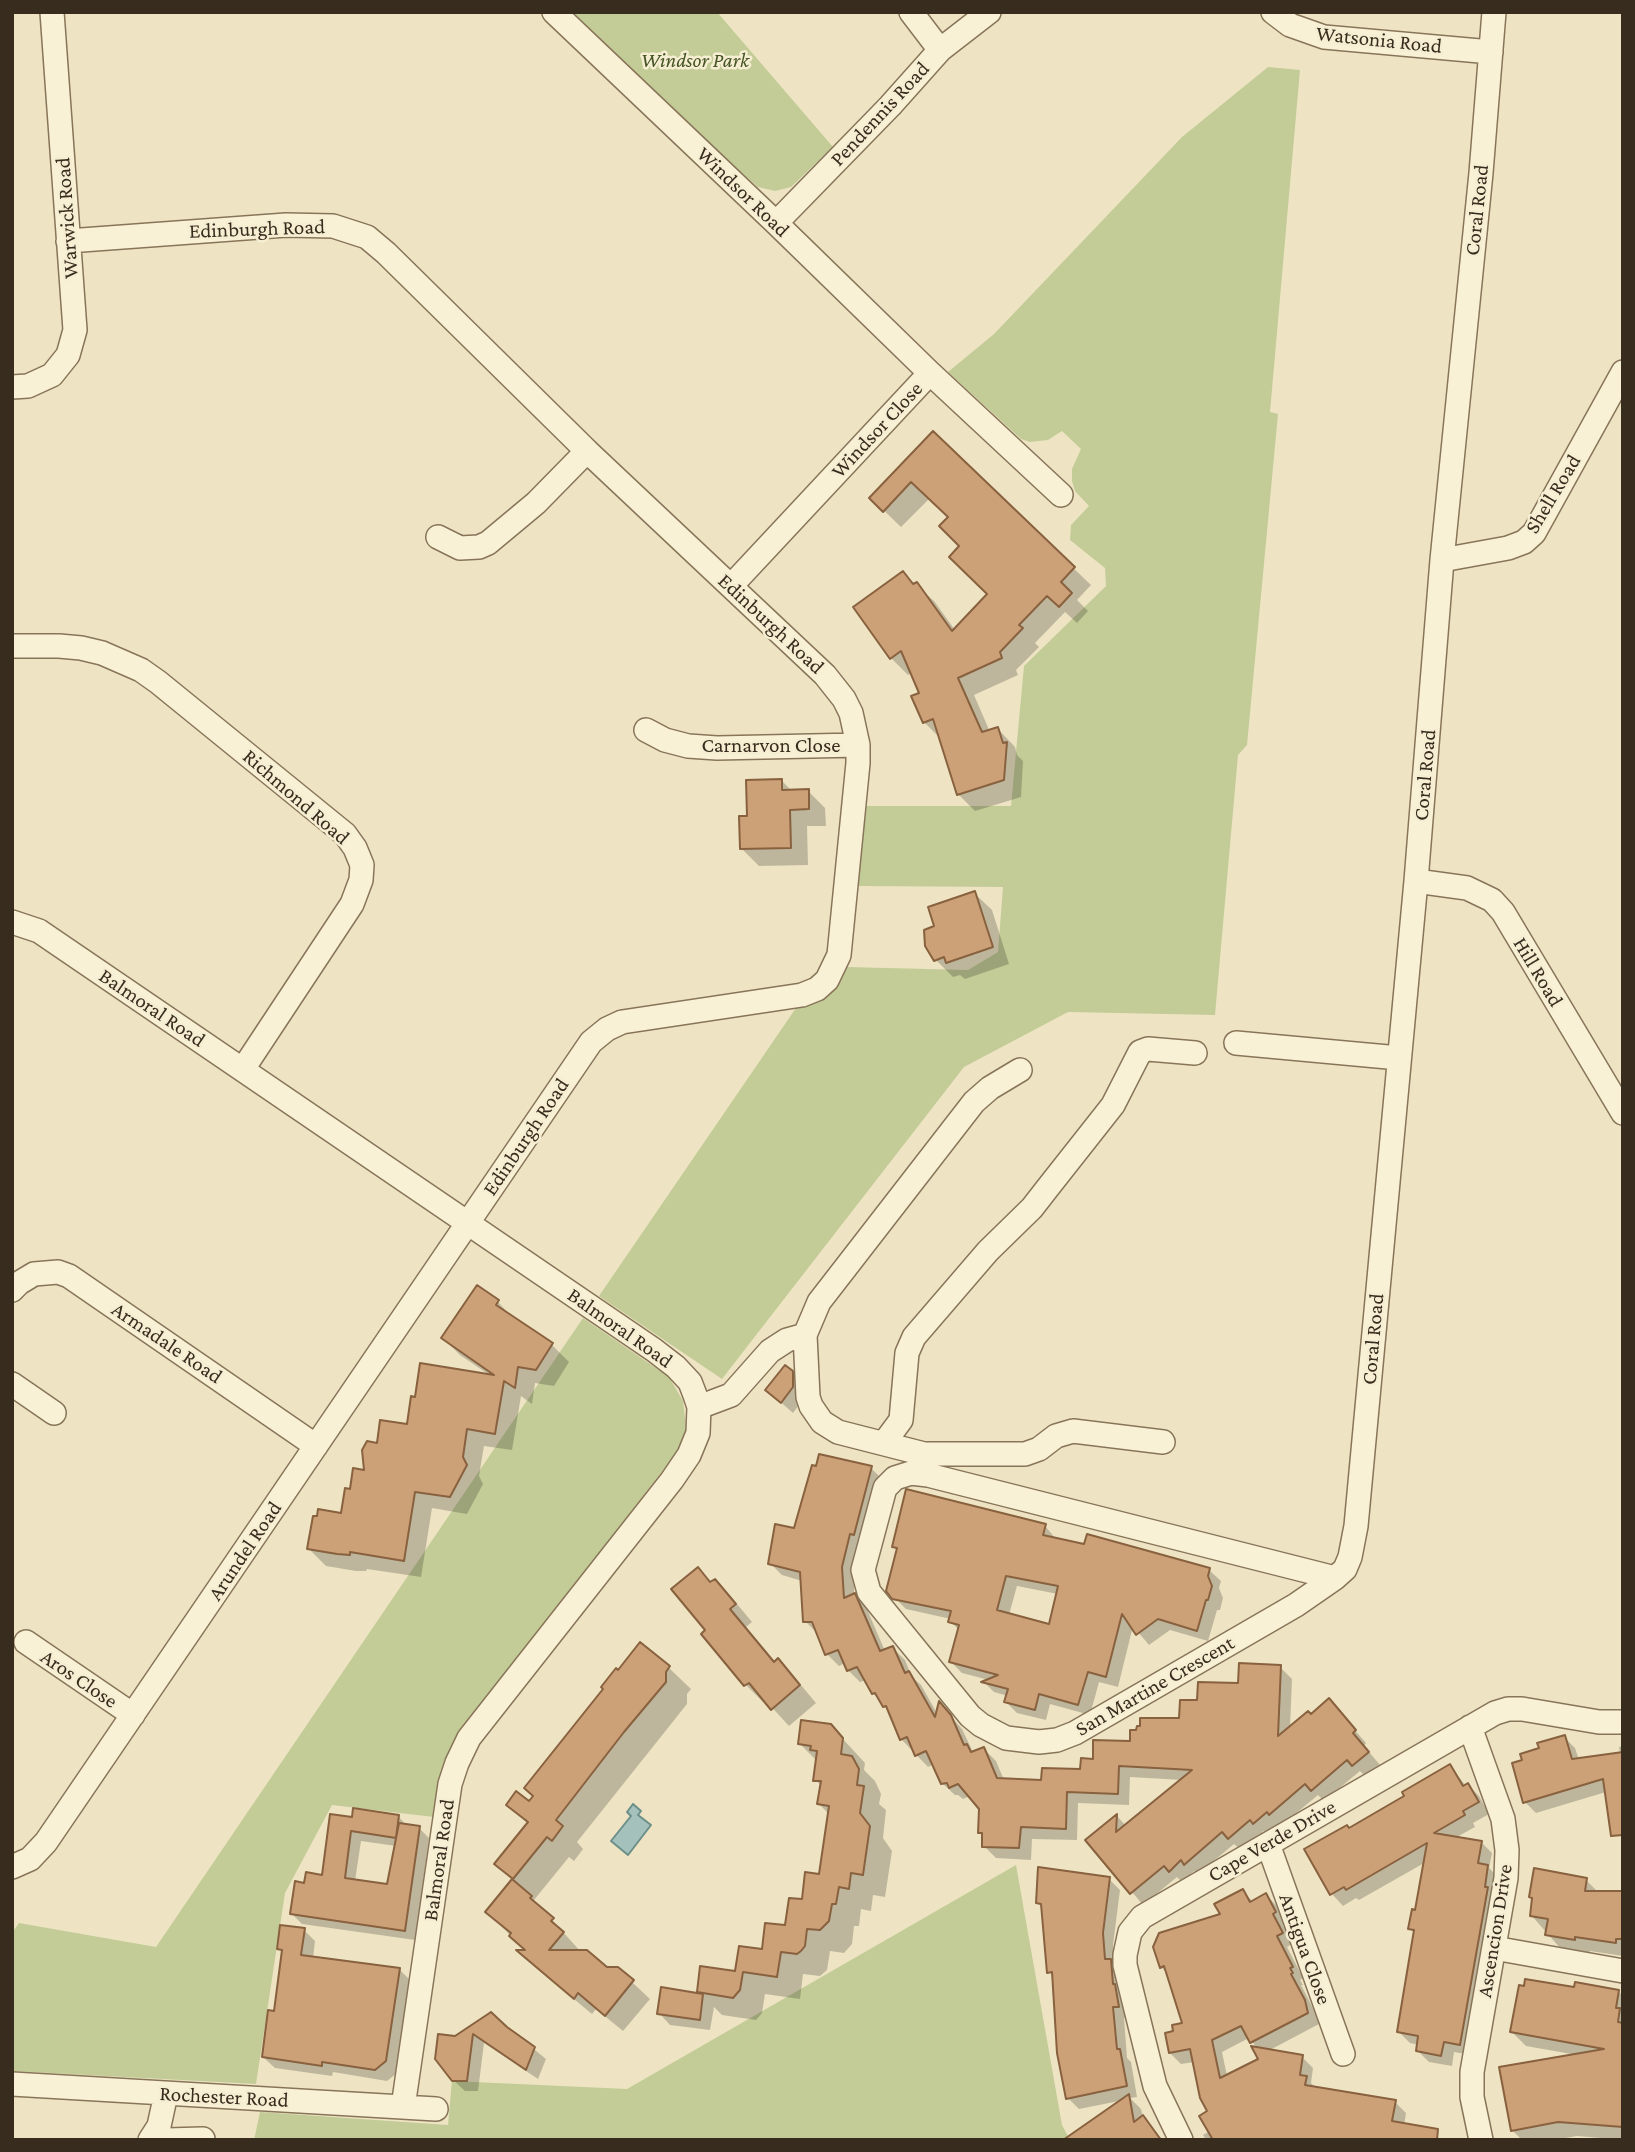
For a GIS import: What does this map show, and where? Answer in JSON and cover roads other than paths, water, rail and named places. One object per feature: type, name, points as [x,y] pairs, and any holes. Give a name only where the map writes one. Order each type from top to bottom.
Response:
[{"type":"street","name":"Warwick Road","points":[[12,387],[41,382],[52,375],[68,355],[75,330],[52,12]]},
{"type":"street","name":"Windsor Road","points":[[554,12],[930,373]]},
{"type":"street","points":[[911,12],[940,50]]},
{"type":"street","name":"Pendennis Road","points":[[776,223],[890,106],[940,50],[989,12]]},
{"type":"street","name":"Watsonia Road","points":[[1273,12],[1290,25],[1324,37],[1490,52]]},
{"type":"street","name":"Coral Road","points":[[1355,1537],[1494,12]]},
{"type":"street","name":"Edinburgh Road","points":[[68,241],[286,225],[333,226],[367,237],[587,451],[836,686],[851,713],[858,745],[839,955],[827,980],[817,989],[802,995],[622,1022],[607,1029],[591,1042],[467,1224]]},
{"type":"street","name":"Shell Road","points":[[1442,560],[1508,548],[1524,542],[1534,533],[1623,372]]},
{"type":"street","name":"Windsor Close","points":[[731,586],[930,373],[1061,495]]},
{"type":"street","points":[[438,537],[460,548],[488,543],[536,503],[587,451]]},
{"type":"street","name":"Richmond Road","points":[[12,646],[81,648],[112,657],[141,670],[345,834],[355,848],[362,865],[361,880],[352,904],[243,1069]]},
{"type":"street","name":"Carnarvon Close","points":[[646,730],[665,740],[688,746],[717,748],[858,745]]},
{"type":"street","name":"Hill Road","points":[[1416,881],[1466,888],[1492,900],[1503,912],[1623,1114]]},
{"type":"street","name":"Balmoral Road","points":[[12,922],[39,931],[676,1367],[690,1382],[699,1407],[698,1433],[689,1455],[673,1480],[469,1738],[457,1763],[450,1784],[403,2106]]},
{"type":"street","points":[[1236,1043],[1399,1058]]},
{"type":"street","points":[[884,1443],[901,1420],[907,1353],[914,1338],[988,1251],[1032,1208],[1113,1104],[1140,1052],[1148,1049],[1195,1053]]},
{"type":"street","points":[[1020,1070],[990,1088],[968,1109],[819,1302],[805,1335],[808,1397],[816,1415],[829,1428],[924,1454],[1025,1454],[1056,1436],[1073,1431],[1163,1442]]},
{"type":"street","name":"Arundel Road","points":[[12,1867],[39,1852],[467,1224]]},
{"type":"street","name":"Armadale Road","points":[[12,1290],[34,1274],[58,1272],[69,1276],[316,1446]]},
{"type":"street","points":[[699,1407],[731,1395],[770,1351],[787,1340],[805,1335]]},
{"type":"street","points":[[12,1384],[54,1413]]},
{"type":"street","name":"San Martine Crescent","points":[[1335,1578],[920,1474],[903,1474],[895,1478],[881,1495],[863,1570],[869,1592],[970,1716],[993,1732],[1020,1741],[1039,1742],[1057,1740],[1075,1733],[1296,1605],[1335,1578],[1345,1569],[1355,1537]]},
{"type":"street","name":"Aros Close","points":[[26,1642],[133,1715]]},
{"type":"street","name":"Cape Verde Drive","points":[[1181,2140],[1155,2085],[1125,1965],[1126,1944],[1130,1932],[1150,1910],[1495,1713],[1508,1709],[1623,1723]]},
{"type":"street","name":"Ascencion Drive","points":[[1470,1727],[1503,1819],[1507,1850],[1506,1878],[1472,2072],[1472,2097],[1481,2140]]},
{"type":"street","name":"Antigua Close","points":[[1268,1844],[1343,2054]]},
{"type":"street","points":[[1494,1948],[1623,1971]]},
{"type":"street","name":"Rochester Road","points":[[12,2084],[436,2109]]},
{"type":"street","points":[[150,2140],[159,2126],[166,2094]]},
{"type":"street","points":[[167,2140],[203,2139]]},
{"type":"water","points":[[633,1804],[641,1811],[638,1815],[651,1825],[628,1855],[611,1841],[631,1816],[627,1812]]},
{"type":"park label","name":"Windsor Park","points":[[695,61]]}]
